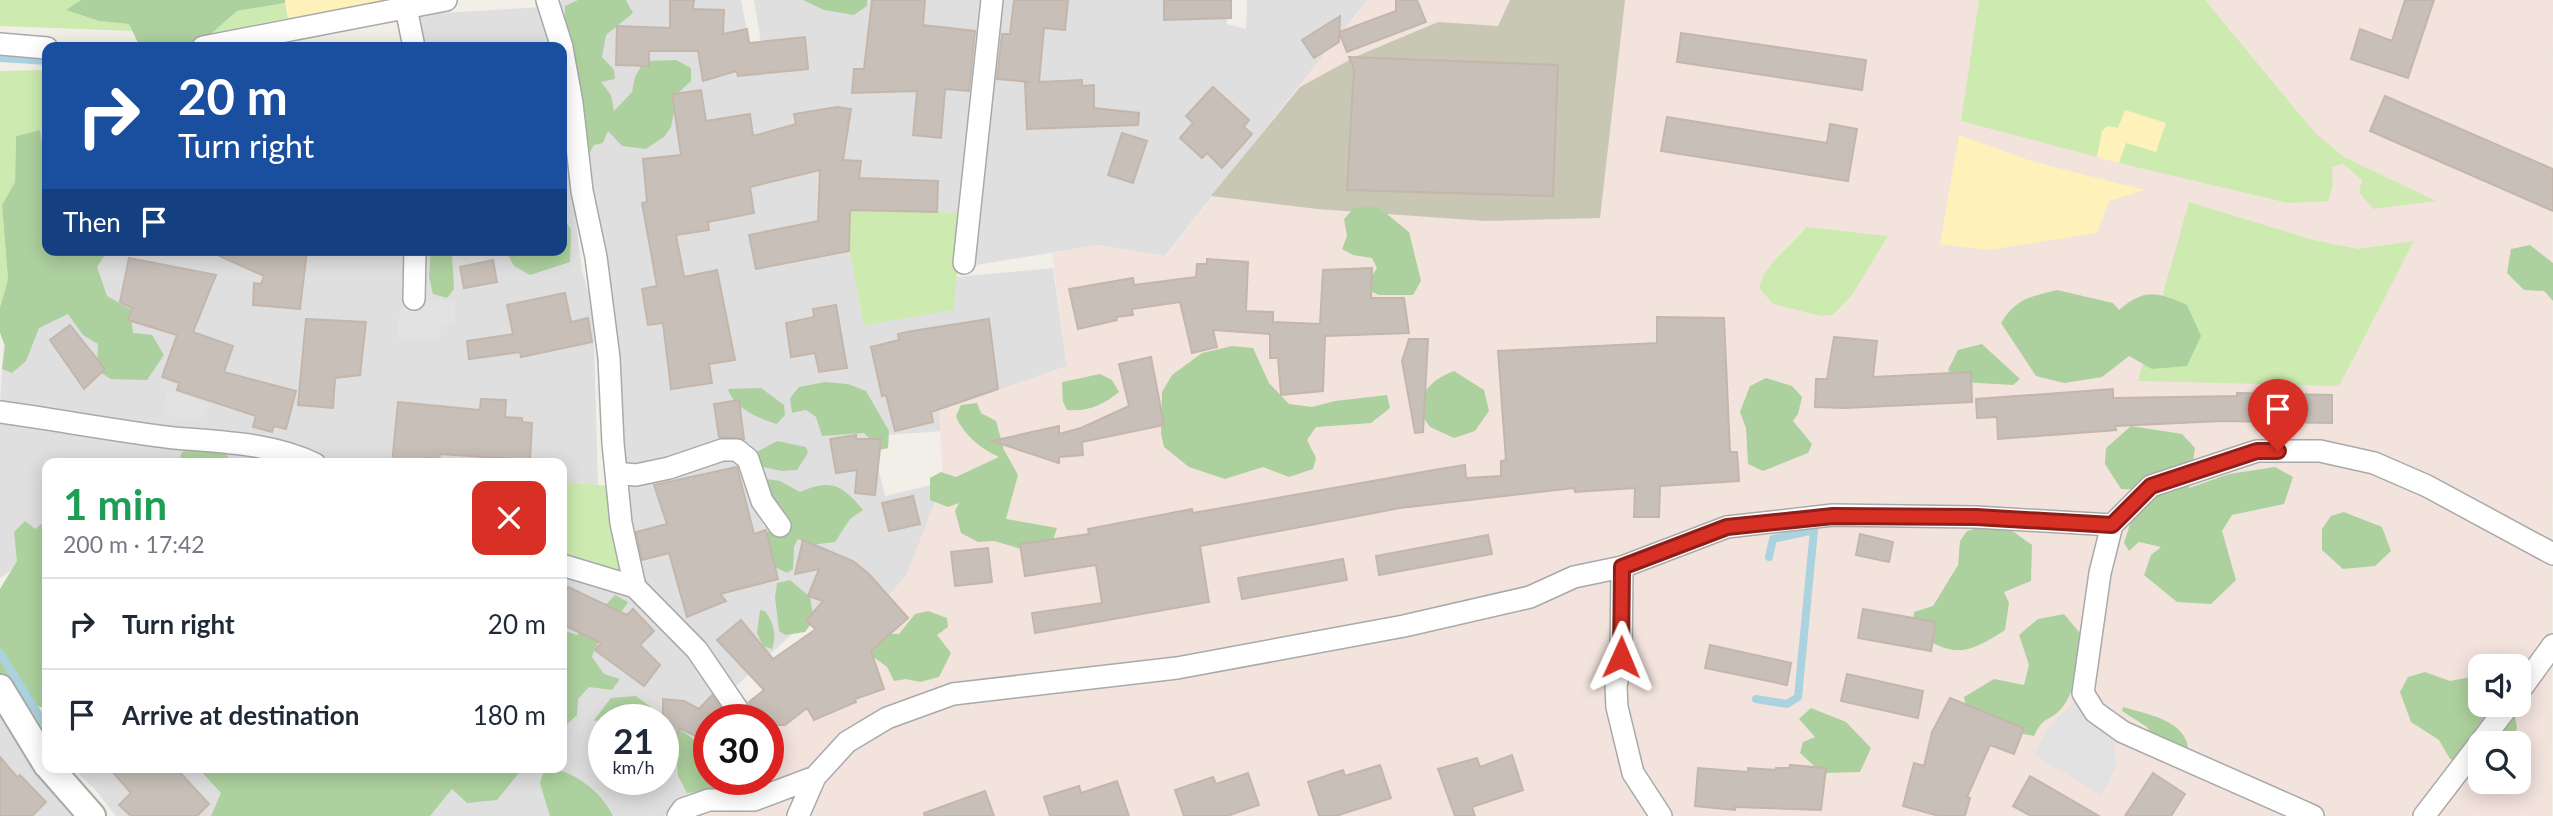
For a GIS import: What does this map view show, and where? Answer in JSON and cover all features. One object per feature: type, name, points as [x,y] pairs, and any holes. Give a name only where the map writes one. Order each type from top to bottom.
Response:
[{"type":"street","points":[[229,42],[446,0]]},
{"type":"street","points":[[547,0],[560,42]]},
{"type":"street","points":[[964,263],[992,0]]},
{"type":"street","points":[[406,8],[413,42]]},
{"type":"street","points":[[0,44],[42,48]]},
{"type":"street","points":[[567,76],[582,191],[596,257],[609,358],[621,523],[635,587]]},
{"type":"street","points":[[414,299],[415,256]]},
{"type":"street","points":[[0,412],[172,437],[226,442],[302,458]]},
{"type":"street","points":[[616,473],[636,475],[722,450],[737,450],[748,459],[762,501],[780,526]]},
{"type":"street","points":[[2313,816],[2123,732],[2095,712],[2083,693],[2100,573],[2112,525],[2151,486],[2257,451],[2320,451],[2374,463],[2427,486],[2553,554]]},
{"type":"street","points":[[798,816],[814,777],[847,742],[887,718],[953,694],[1177,668],[1391,628],[1530,597],[1574,577],[1622,567],[1727,527],[1833,516],[1976,517],[2112,525]]},
{"type":"street","points":[[567,567],[635,587],[697,650],[734,704]]},
{"type":"street","points":[[1622,567],[1621,657],[1616,687],[1617,707],[1633,773],[1661,816]]},
{"type":"street","points":[[2531,675],[2553,645]]},
{"type":"street","points":[[0,688],[42,756]]},
{"type":"street","points":[[2424,816],[2500,717]]},
{"type":"street","points":[[54,773],[92,816]]},
{"type":"street","points":[[678,816],[683,810],[709,800],[754,800],[814,777]]},
{"type":"street","points":[[730,795],[730,800]]},
{"type":"shaded area","points":[[741,0],[755,74],[766,73],[754,0],[988,0],[962,213],[850,209],[849,249],[864,324],[953,310],[957,277],[1053,268],[1067,366],[939,411],[943,431],[887,435],[869,430],[885,496],[943,482],[907,574],[838,658],[806,621],[735,687],[636,575],[622,489],[729,459],[738,462],[749,481],[764,527],[767,525],[750,444],[631,471],[620,467],[567,76],[567,42],[562,42],[557,2]]},
{"type":"shaded area","points":[[1000,0],[1228,0],[1227,24],[1246,29],[1247,0],[1367,0],[1165,256],[1098,245],[976,265],[970,260]]},
{"type":"shaded area","points":[[1367,0],[2553,0],[2552,816],[683,816],[715,795],[784,795],[784,709],[821,678],[907,574],[943,482],[939,411],[1067,366],[1052,253],[1098,245],[1166,256]]},
{"type":"shaded area","points":[[1510,0],[1625,0],[1600,218],[1485,221],[1317,209],[1211,196],[1300,87],[1355,57],[1438,22],[1498,26]]},
{"type":"shaded area","points":[[542,7],[553,42],[420,42],[415,19],[424,14]]},
{"type":"shaded area","points":[[567,152],[582,271],[593,309],[598,485],[567,482],[567,458],[324,458],[291,447],[145,427],[0,402],[8,279],[4,226],[42,247],[42,256],[567,256]]},
{"type":"shaded area","points":[[405,300],[455,300],[455,324],[442,326],[440,340],[397,337],[400,310]]},
{"type":"shaded area","points":[[166,389],[210,404],[204,418],[164,417]]},
{"type":"shaded area","points":[[0,422],[265,458],[42,458],[42,549],[0,578]]},
{"type":"shaded area","points":[[567,571],[624,590],[679,639],[727,704],[693,704],[694,795],[670,808],[664,816],[421,816],[439,773],[567,773]]},
{"type":"shaded area","points":[[2075,701],[2120,736],[2114,749],[2117,766],[2101,795],[2034,755],[2048,727]]},
{"type":"shaded area","points":[[0,706],[42,764],[42,773],[49,773],[80,816],[0,816]]},
{"type":"shaded area","points":[[78,773],[261,773],[307,816],[116,816],[94,788]]},
{"type":"green space","points":[[0,0],[81,0],[67,10],[99,21],[129,24],[132,31],[0,26]]},
{"type":"green space","points":[[81,0],[285,0],[285,3],[237,11],[212,33],[225,42],[138,42],[129,24],[99,21],[66,10]]},
{"type":"green space","points":[[578,0],[626,0],[633,13],[606,35],[602,57],[614,70],[615,79],[601,82],[611,95],[614,111],[632,92],[635,77],[644,61],[676,60],[691,68],[691,81],[678,93],[671,127],[665,136],[646,149],[622,146],[608,131],[603,143],[594,145],[589,154],[573,162],[567,159],[565,6]]},
{"type":"green space","points":[[803,0],[867,0],[867,6],[854,15],[824,10]]},
{"type":"green space","points":[[1979,0],[2205,0],[2315,133],[2344,157],[2436,201],[2373,209],[2359,192],[2362,180],[2343,164],[2332,167],[2333,184],[2328,201],[2288,203],[2119,163],[2126,143],[2166,123],[2125,111],[2118,128],[2102,131],[2097,157],[1961,121]]},
{"type":"green space","points":[[285,3],[288,18],[212,33],[237,11]]},
{"type":"green space","points":[[42,70],[42,141],[40,130],[16,136],[15,182],[2,205],[8,279],[0,308],[0,71]]},
{"type":"green space","points":[[40,130],[42,256],[104,256],[97,267],[107,296],[130,309],[133,333],[152,335],[164,355],[147,380],[111,379],[97,370],[98,344],[83,335],[68,314],[39,328],[26,361],[12,373],[2,369],[5,346],[0,333],[0,308],[8,279],[2,205],[15,182],[16,136]]},
{"type":"green space","points":[[2189,202],[2313,240],[2358,249],[2414,241],[2339,386],[2138,381]]},
{"type":"green space","points":[[1377,206],[1409,232],[1421,281],[1413,295],[1379,295],[1364,288],[1377,268],[1372,258],[1353,255],[1342,249],[1347,236],[1344,219],[1354,208]]},
{"type":"green space","points":[[850,208],[962,213],[954,310],[864,325],[849,249]]},
{"type":"green space","points":[[567,224],[571,229],[570,262],[530,275],[514,266],[508,256],[567,256]]},
{"type":"green space","points":[[1806,227],[1888,236],[1852,295],[1833,315],[1821,316],[1773,304],[1759,288],[1767,270]]},
{"type":"green space","points":[[2530,245],[2553,263],[2553,301],[2544,291],[2524,290],[2507,273],[2511,249]]},
{"type":"green space","points":[[431,256],[452,256],[454,289],[447,298],[433,294],[429,277]]},
{"type":"green space","points":[[2057,290],[2113,303],[2119,310],[2144,295],[2167,297],[2187,305],[2201,336],[2187,366],[2152,369],[2129,356],[2102,377],[2064,383],[2036,376],[2001,323],[2018,304]]},
{"type":"green space","points":[[1982,344],[2020,379],[2013,385],[1961,382],[1948,370],[1958,350]]},
{"type":"green space","points":[[1232,346],[1253,348],[1269,383],[1289,404],[1312,407],[1335,401],[1387,395],[1390,408],[1371,423],[1316,427],[1307,440],[1316,458],[1313,469],[1289,477],[1263,467],[1225,479],[1189,467],[1164,447],[1161,434],[1162,392],[1172,375],[1202,353]]},
{"type":"green space","points":[[1454,371],[1484,390],[1489,411],[1475,431],[1454,438],[1430,427],[1418,410],[1422,396],[1430,386]]},
{"type":"green space","points":[[1100,374],[1112,380],[1119,392],[1095,407],[1067,410],[1063,402],[1062,382]]},
{"type":"green space","points":[[1766,378],[1792,386],[1802,397],[1798,414],[1793,421],[1812,444],[1808,453],[1763,471],[1748,464],[1746,428],[1740,412],[1750,386]]},
{"type":"green space","points":[[825,382],[848,384],[866,391],[889,431],[888,448],[880,450],[864,433],[822,436],[816,417],[806,410],[792,413],[790,398],[799,387]]},
{"type":"green space","points":[[761,388],[784,405],[785,415],[777,424],[755,416],[741,407],[728,389]]},
{"type":"green space","points":[[977,403],[981,413],[996,421],[1004,450],[1018,475],[1006,519],[1057,528],[1051,546],[1028,551],[994,541],[978,542],[961,533],[955,511],[959,503],[948,507],[930,500],[930,478],[941,472],[956,477],[999,457],[974,441],[956,416],[961,405]]},
{"type":"green space","points":[[2131,426],[2182,434],[2195,448],[2189,488],[2229,474],[2275,467],[2293,477],[2284,504],[2232,515],[2222,531],[2236,580],[2211,604],[2177,602],[2144,575],[2151,555],[2161,547],[2139,542],[2129,551],[2124,543],[2134,511],[2156,490],[2121,489],[2105,464],[2106,448]]},
{"type":"green space","points":[[777,441],[806,447],[808,453],[797,470],[782,471],[759,466],[755,453]]},
{"type":"green space","points":[[196,445],[224,451],[228,458],[181,458],[181,453]]},
{"type":"green space","points":[[767,479],[780,481],[800,492],[820,485],[836,486],[863,510],[850,519],[835,542],[811,545],[798,539],[794,547],[793,569],[787,573],[769,564],[764,543],[771,525],[754,496]]},
{"type":"green space","points":[[567,482],[610,486],[625,576],[567,557]]},
{"type":"green space","points":[[2344,512],[2382,527],[2391,551],[2375,566],[2343,569],[2322,550],[2322,529],[2331,516]]},
{"type":"green space","points":[[25,521],[35,529],[42,524],[42,707],[19,703],[0,675],[0,589],[17,561],[14,532]]},
{"type":"green space","points":[[1978,528],[2011,530],[2032,545],[2031,581],[2004,592],[2009,603],[2005,630],[1969,649],[1949,649],[1912,630],[1914,612],[1933,606],[1958,565],[1960,541],[1967,531]]},
{"type":"green space","points":[[790,580],[810,597],[814,620],[805,632],[785,635],[779,631],[775,597],[777,583]]},
{"type":"green space","points":[[615,595],[628,602],[599,642],[592,657],[604,674],[620,679],[612,690],[589,687],[578,699],[577,715],[567,724],[567,632],[577,635]]},
{"type":"green space","points":[[760,610],[765,611],[772,625],[772,649],[763,646],[757,633]]},
{"type":"green space","points":[[928,611],[947,618],[948,627],[937,635],[951,653],[939,677],[920,682],[906,679],[894,681],[887,667],[868,653],[878,634],[899,634],[915,614]]},
{"type":"green space","points":[[2064,614],[2084,638],[2074,685],[2061,709],[2044,722],[2034,736],[1969,723],[1964,697],[1994,679],[2024,685],[2029,665],[2019,635],[2038,619]]},
{"type":"green space","points":[[2425,672],[2450,681],[2468,677],[2468,717],[2515,717],[2516,731],[2468,731],[2468,765],[2450,759],[2439,740],[2411,722],[2400,692],[2408,677]]},
{"type":"green space","points":[[636,696],[647,704],[606,704],[611,698]]},
{"type":"green space","points":[[2123,707],[2173,725],[2186,739],[2188,749],[2163,754],[2147,727],[2122,711]]},
{"type":"green space","points":[[1811,708],[1846,722],[1871,748],[1860,772],[1822,773],[1800,753],[1803,742],[1815,737],[1799,719]]},
{"type":"green space","points":[[679,728],[693,739],[693,792],[687,793],[679,778]]},
{"type":"green space","points":[[203,773],[519,773],[497,800],[467,803],[452,789],[430,816],[211,816],[221,793]]},
{"type":"green space","points":[[543,773],[567,773],[585,783],[588,785],[588,795],[598,795],[613,816],[550,816],[540,783]]},
{"type":"sand","points":[[285,0],[397,0],[288,18]]},
{"type":"sand","points":[[2125,110],[2166,123],[2156,152],[2126,143],[2119,163],[2097,157],[2102,131],[2108,126],[2118,128]]},
{"type":"sand","points":[[1959,135],[2034,162],[2145,190],[2109,201],[2097,233],[1988,250],[1940,244]]},
{"type":"building","points":[[670,0],[694,0],[693,9],[724,10],[723,34],[747,29],[749,43],[805,37],[808,69],[738,76],[736,71],[703,81],[698,51],[649,51],[649,66],[616,65],[617,26],[670,28]]},
{"type":"building","points":[[872,0],[925,0],[923,25],[975,31],[969,91],[945,89],[941,138],[913,135],[917,91],[852,93],[854,69],[864,69]]},
{"type":"building","points":[[1014,0],[1068,0],[1065,30],[1044,28],[1039,82],[1082,80],[1082,86],[1094,85],[1094,108],[1139,113],[1138,125],[1027,129],[1025,83],[1031,82],[997,79],[1002,34],[1010,34]]},
{"type":"building","points":[[1164,0],[1231,0],[1231,18],[1164,20]]},
{"type":"building","points":[[1396,0],[1417,0],[1426,22],[1347,52],[1339,32],[1396,11]]},
{"type":"building","points":[[2405,0],[2434,0],[2408,78],[2351,59],[2360,29],[2392,41]]},
{"type":"building","points":[[1340,16],[1339,42],[1314,58],[1302,40]]},
{"type":"building","points":[[1681,33],[1866,60],[1862,90],[1677,62]]},
{"type":"building","points":[[1349,57],[1558,65],[1553,196],[1347,190],[1354,69]]},
{"type":"building","points":[[1213,87],[1249,120],[1244,127],[1252,134],[1222,168],[1207,153],[1202,158],[1180,138],[1193,123],[1186,116]]},
{"type":"building","points":[[701,90],[706,121],[750,114],[753,136],[796,124],[794,114],[837,107],[851,109],[843,160],[861,161],[859,178],[938,181],[937,212],[850,210],[849,251],[756,269],[749,235],[818,221],[820,170],[750,187],[754,213],[708,222],[709,230],[676,235],[684,277],[717,270],[735,360],[709,364],[712,383],[671,389],[663,323],[648,325],[642,289],[657,286],[642,203],[647,202],[643,159],[681,155],[672,94]]},
{"type":"building","points":[[2385,96],[2553,169],[2553,211],[2370,131]]},
{"type":"building","points":[[1667,117],[1827,143],[1830,124],[1857,129],[1848,181],[1661,151]]},
{"type":"building","points":[[1122,133],[1147,141],[1133,183],[1108,175]]},
{"type":"building","points":[[219,256],[306,256],[300,309],[253,305],[254,283],[261,284],[264,276]]},
{"type":"building","points":[[129,258],[216,275],[193,332],[233,346],[224,372],[296,391],[286,429],[274,426],[272,432],[253,427],[256,416],[177,390],[179,383],[162,377],[177,335],[128,320],[132,308],[120,302]]},
{"type":"building","points":[[1207,259],[1248,262],[1246,311],[1273,312],[1273,322],[1320,324],[1323,270],[1372,268],[1371,298],[1404,298],[1409,333],[1325,336],[1323,391],[1281,395],[1278,358],[1270,358],[1270,334],[1213,330],[1217,347],[1192,353],[1180,302],[1132,309],[1133,315],[1116,317],[1117,320],[1078,329],[1069,289],[1133,278],[1134,285],[1196,277],[1197,264],[1207,264]]},
{"type":"building","points":[[493,260],[497,282],[464,288],[460,267]]},
{"type":"building","points":[[565,293],[571,322],[588,318],[592,342],[521,357],[520,352],[469,359],[467,341],[513,334],[507,305]]},
{"type":"building","points":[[836,305],[847,368],[819,372],[815,353],[791,357],[786,323],[814,317],[813,309]]},
{"type":"building","points":[[1657,317],[1724,318],[1730,452],[1737,452],[1739,481],[1660,486],[1659,517],[1634,517],[1635,488],[1575,492],[1574,488],[1400,508],[1200,546],[1209,602],[1035,633],[1032,613],[1102,603],[1096,565],[1025,576],[1020,544],[1089,534],[1088,529],[1192,509],[1193,513],[1465,465],[1466,478],[1501,476],[1501,461],[1506,460],[1498,351],[1657,343]]},
{"type":"building","points":[[306,319],[366,322],[360,375],[335,378],[333,408],[298,405]]},
{"type":"building","points":[[989,319],[998,389],[931,412],[933,422],[895,431],[886,395],[882,396],[871,347],[899,340],[898,334]]},
{"type":"building","points":[[70,325],[105,369],[84,389],[50,340]]},
{"type":"building","points":[[1834,337],[1877,341],[1873,377],[1971,372],[1972,402],[1815,407],[1816,379],[1827,379]]},
{"type":"building","points":[[1409,339],[1428,339],[1423,432],[1415,433],[1402,361]]},
{"type":"building","points":[[1151,357],[1164,425],[1082,442],[1083,455],[1059,457],[1059,463],[992,441],[1059,426],[1059,434],[1081,428],[1129,406],[1119,364]]},
{"type":"building","points":[[2113,389],[2113,398],[2237,396],[2237,393],[2332,395],[2332,423],[2222,421],[2115,426],[2116,430],[1998,439],[1997,417],[1977,418],[1976,399]]},
{"type":"building","points":[[481,399],[506,400],[505,417],[522,418],[522,422],[532,423],[530,458],[440,454],[439,458],[393,458],[398,402],[480,410]]},
{"type":"building","points":[[739,400],[744,439],[719,437],[714,404]]},
{"type":"building","points":[[856,435],[856,439],[881,439],[875,495],[855,493],[857,470],[836,473],[830,439]]},
{"type":"building","points":[[737,467],[754,534],[766,530],[778,579],[720,594],[726,601],[687,617],[669,553],[642,560],[636,532],[667,524],[654,485]]},
{"type":"building","points":[[913,496],[920,524],[889,531],[882,503]]},
{"type":"building","points":[[1860,534],[1893,542],[1889,562],[1856,555]]},
{"type":"building","points":[[1488,535],[1492,554],[1379,575],[1376,556]]},
{"type":"building","points":[[803,540],[853,561],[869,574],[908,618],[871,651],[884,689],[855,699],[856,702],[814,720],[807,708],[784,725],[784,704],[750,704],[764,690],[717,640],[741,620],[773,659],[816,629],[806,621],[823,601],[808,596],[819,569],[795,574]]},
{"type":"building","points":[[988,548],[992,582],[955,586],[951,552]]},
{"type":"building","points":[[1343,559],[1347,580],[1242,599],[1238,578]]},
{"type":"building","points":[[568,587],[627,615],[633,609],[654,631],[640,645],[660,665],[644,686],[595,650],[601,643],[567,626]]},
{"type":"building","points":[[1863,609],[1936,622],[1931,651],[1858,638]]},
{"type":"building","points":[[1710,645],[1791,663],[1787,685],[1705,668]]},
{"type":"building","points":[[1847,674],[1923,691],[1918,718],[1841,701]]},
{"type":"building","points":[[712,695],[718,704],[704,704]]},
{"type":"building","points":[[1950,698],[2024,728],[2014,754],[1990,745],[1967,797],[1970,798],[1965,816],[1939,816],[1903,806],[1914,763],[1924,766],[1932,732]]},
{"type":"building","points":[[663,699],[684,701],[693,706],[693,735],[680,728],[679,731],[679,704],[663,704]]},
{"type":"building","points":[[1512,755],[1523,790],[1472,807],[1475,816],[1455,816],[1438,769],[1477,758],[1480,767]]},
{"type":"building","points":[[0,757],[17,777],[20,775],[46,802],[32,816],[0,816]]},
{"type":"building","points":[[1380,765],[1391,798],[1336,816],[1319,816],[1308,782],[1343,770],[1345,776]]},
{"type":"building","points":[[1790,765],[1826,768],[1821,810],[1735,807],[1735,810],[1695,806],[1698,768],[1748,772],[1748,768],[1776,770],[1789,768]]},
{"type":"building","points":[[113,773],[181,773],[209,804],[197,816],[131,816],[119,805],[131,793]]},
{"type":"building","points":[[1248,773],[1259,805],[1227,816],[1184,816],[1175,790],[1213,777],[1216,784]]},
{"type":"building","points":[[2153,773],[2185,794],[2171,816],[2125,816]]},
{"type":"building","points":[[2030,776],[2099,816],[2031,816],[2013,806]]},
{"type":"building","points":[[1117,781],[1129,816],[1050,816],[1044,797],[1079,786],[1081,793]]},
{"type":"building","points":[[985,791],[994,816],[925,816],[924,813]]},
{"type":"waterway","points":[[0,58],[42,61]]},
{"type":"waterway","points":[[1756,699],[1787,704],[1798,697],[1814,530],[1773,539],[1769,557]]},
{"type":"waterway","points":[[0,653],[42,720]]},
{"type":"route","points":[[1621,657],[1622,567],[1727,527],[1833,516],[1976,517],[2112,525],[2151,486],[2257,451],[2278,451]]}]
